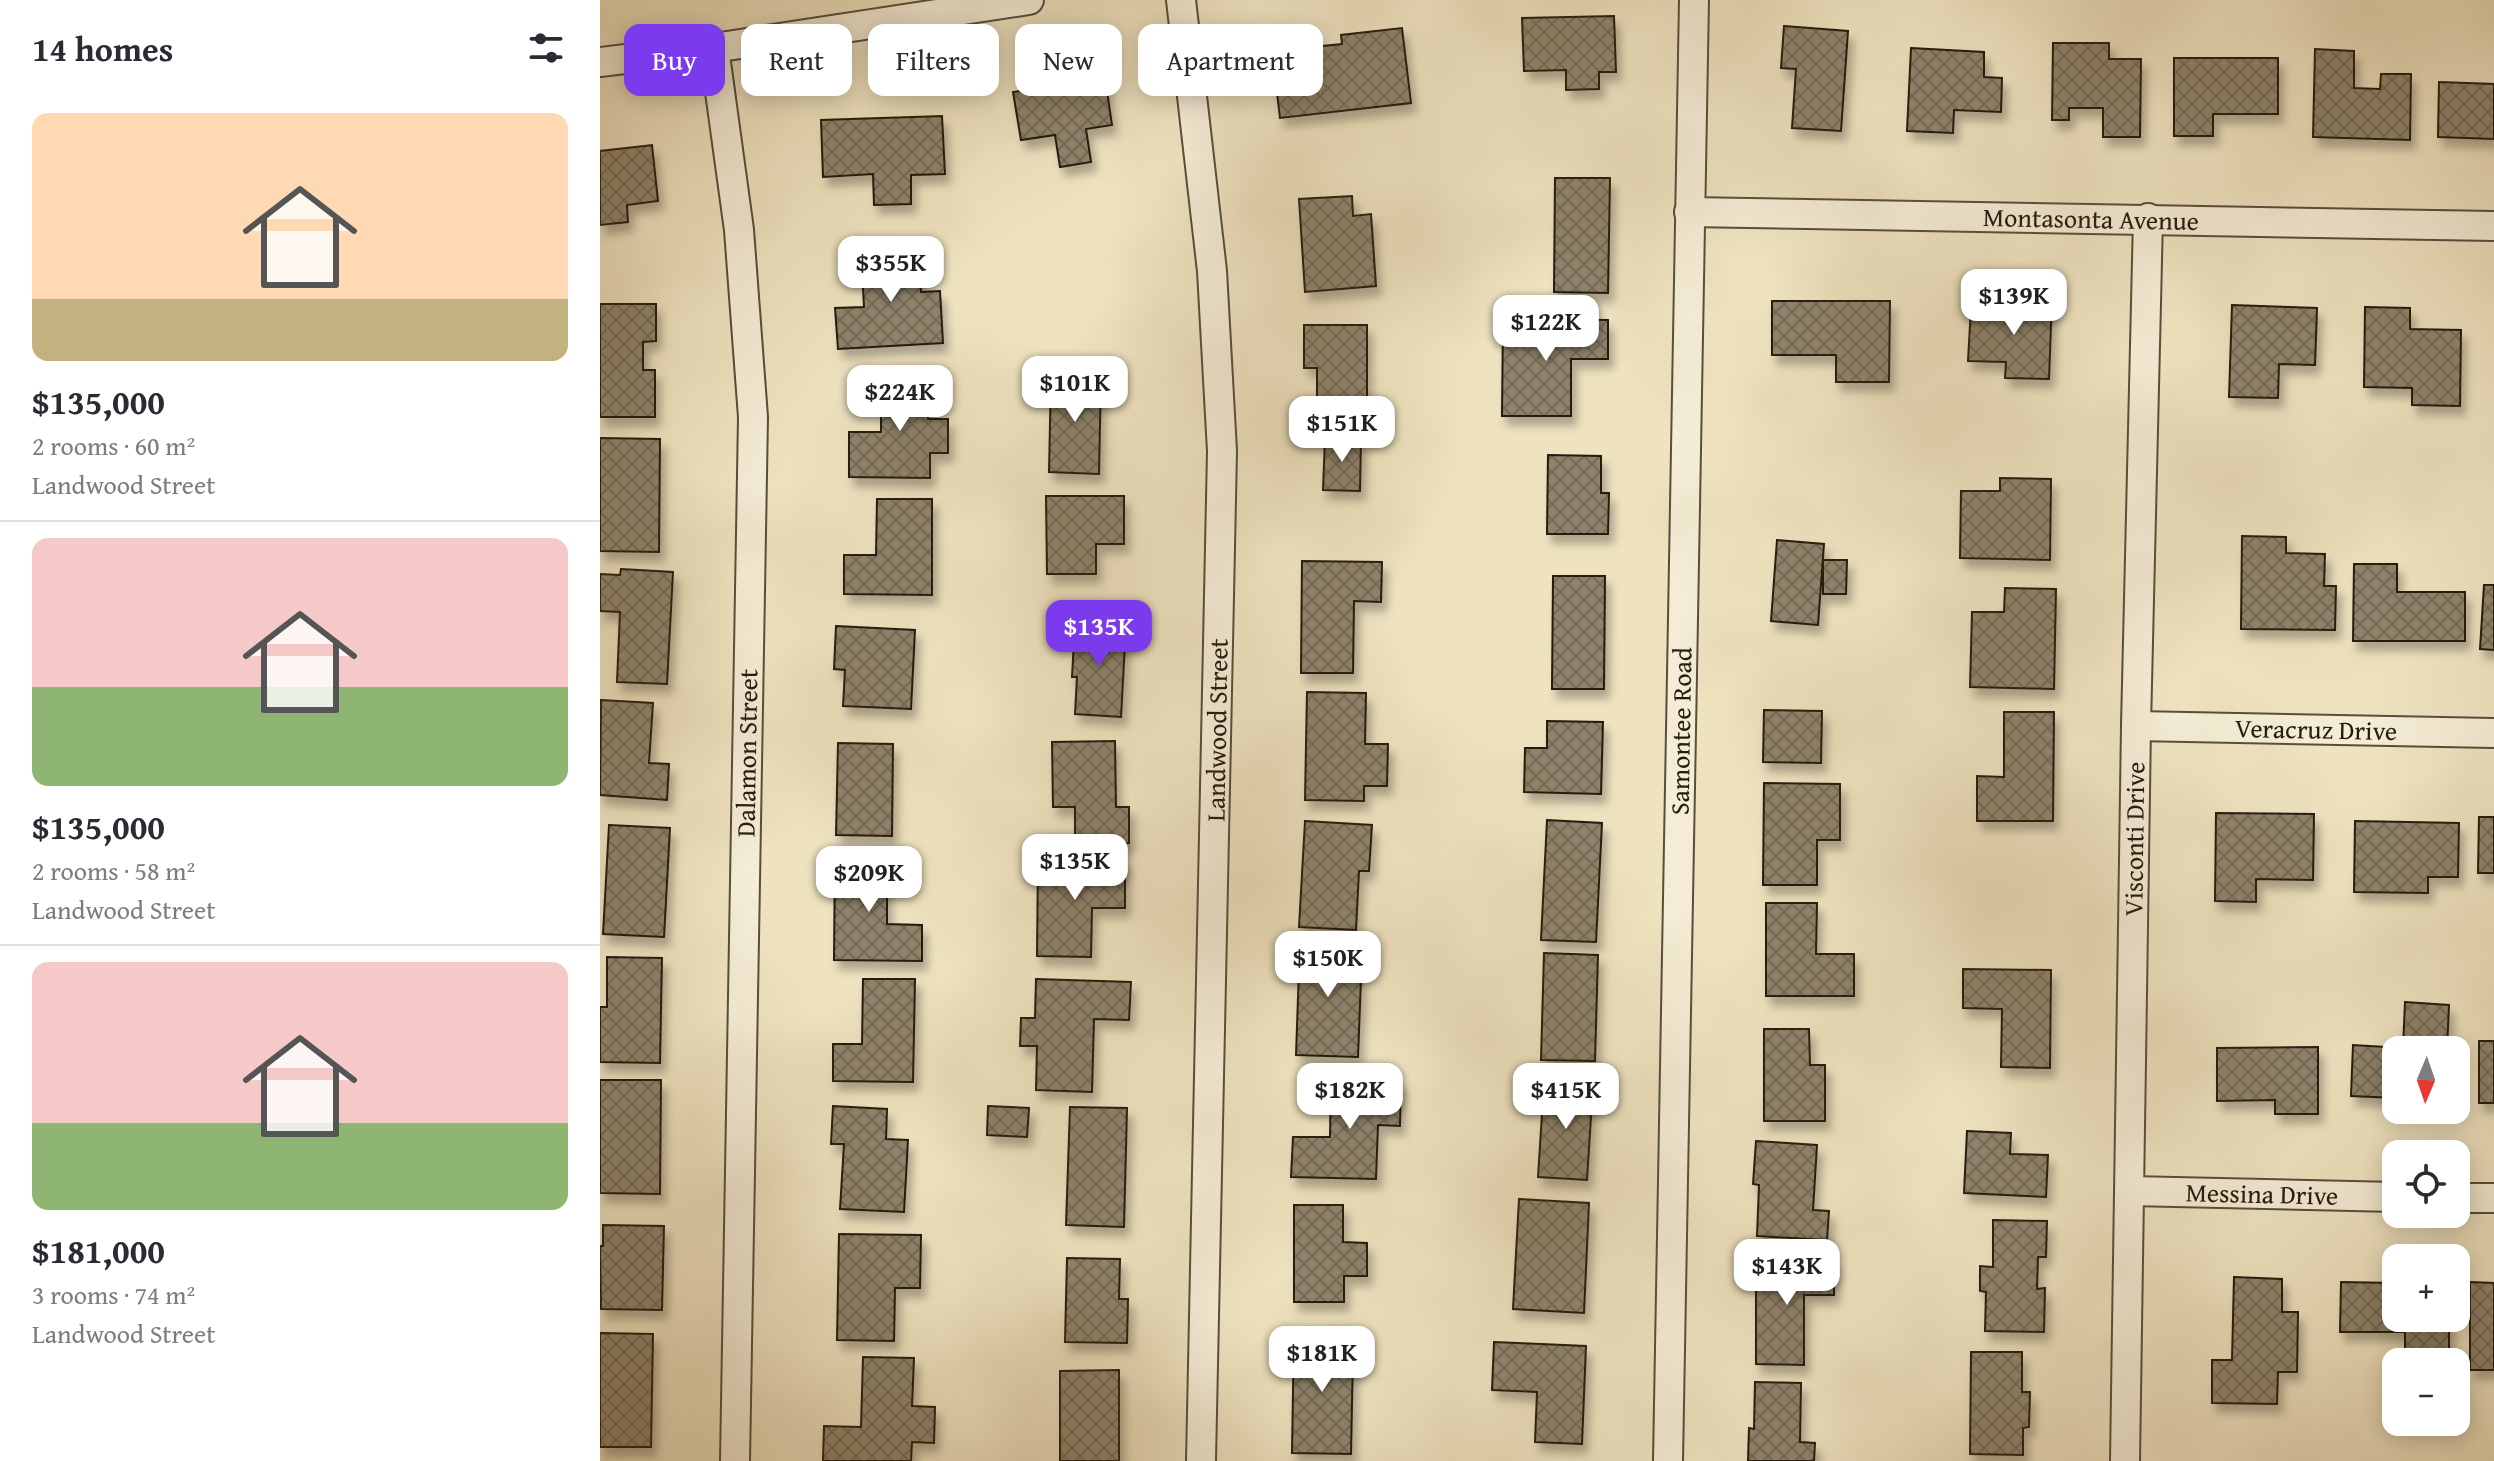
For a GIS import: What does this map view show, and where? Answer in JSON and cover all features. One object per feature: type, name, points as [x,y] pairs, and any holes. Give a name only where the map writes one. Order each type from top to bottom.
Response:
[{"type":"street","points":[[725,46],[1029,0]]},
{"type":"street","name":"Landwood Street","points":[[1181,0],[1212,271],[1222,451],[1201,1461]]},
{"type":"street","name":"Samontee Road","points":[[1668,1461],[1694,0]]},
{"type":"street","points":[[600,62],[624,59]]},
{"type":"street","name":"Dalamon Street","points":[[721,96],[739,230],[753,417],[735,1461]]},
{"type":"street","name":"Montasonta Avenue","points":[[1689,212],[2494,226]]},
{"type":"street","name":"Visconti Drive","points":[[2125,1461],[2136,726],[2148,218]]},
{"type":"street","name":"Veracruz Drive","points":[[2136,726],[2494,733]]},
{"type":"street","name":"Messina Drive","points":[[2130,1191],[2382,1197]]},
{"type":"street","points":[[2470,1198],[2494,1198]]},
{"type":"building","points":[[1614,16],[1616,72],[1599,72],[1599,89],[1566,90],[1566,70],[1524,71],[1522,18]]},
{"type":"building","points":[[1784,26],[1848,31],[1841,131],[1792,128],[1796,69],[1781,68]]},
{"type":"building","points":[[1402,28],[1411,103],[1280,118],[1277,96],[1323,96],[1323,46],[1342,44],[1341,35]]},
{"type":"building","points":[[2053,43],[2109,43],[2109,59],[2141,59],[2140,137],[2103,137],[2103,108],[2069,108],[2069,120],[2052,120]]},
{"type":"building","points":[[1911,48],[1984,52],[1984,77],[2002,78],[2001,112],[1954,110],[1953,133],[1907,131]]},
{"type":"building","points":[[2315,49],[2354,51],[2354,88],[2380,89],[2381,74],[2411,74],[2410,140],[2313,137]]},
{"type":"building","points":[[2174,58],[2278,58],[2278,114],[2213,114],[2213,136],[2174,136]]},
{"type":"building","points":[[2439,82],[2494,84],[2494,139],[2438,137]]},
{"type":"building","points":[[1013,92],[1015,96],[1108,96],[1112,125],[1086,129],[1091,162],[1060,167],[1055,135],[1021,140]]},
{"type":"building","points":[[942,116],[945,174],[911,175],[911,204],[874,205],[873,174],[823,177],[821,120]]},
{"type":"building","points":[[652,145],[658,201],[627,205],[628,222],[600,225],[600,151]]},
{"type":"building","points":[[1555,178],[1610,178],[1608,293],[1554,292]]},
{"type":"building","points":[[1352,196],[1353,216],[1371,214],[1376,286],[1305,292],[1299,199]]},
{"type":"building","points":[[918,247],[921,292],[940,291],[943,343],[838,349],[835,308],[864,307],[861,250]]},
{"type":"building","points":[[2007,296],[2052,299],[2049,379],[2005,378],[2006,362],[1968,361],[1971,307],[2006,308]]},
{"type":"building","points":[[1772,301],[1890,301],[1889,382],[1836,382],[1836,355],[1772,355]]},
{"type":"building","points":[[600,304],[656,304],[656,341],[643,342],[643,370],[655,370],[655,417],[600,417]]},
{"type":"building","points":[[2232,305],[2317,308],[2315,365],[2279,364],[2278,398],[2229,397]]},
{"type":"building","points":[[2365,307],[2410,308],[2410,329],[2461,330],[2460,406],[2412,405],[2412,388],[2364,387]]},
{"type":"building","points":[[1503,319],[1608,320],[1608,359],[1571,359],[1571,416],[1502,416]]},
{"type":"building","points":[[1304,325],[1367,325],[1367,408],[1317,409],[1317,368],[1304,368]]},
{"type":"building","points":[[881,374],[928,374],[928,419],[948,419],[948,453],[930,453],[930,478],[849,477],[849,432],[881,432]]},
{"type":"building","points":[[1051,375],[1101,376],[1099,474],[1049,472]]},
{"type":"building","points":[[1325,437],[1361,439],[1360,491],[1323,490]]},
{"type":"building","points":[[600,438],[660,439],[659,552],[600,551]]},
{"type":"building","points":[[1548,455],[1601,456],[1601,493],[1609,493],[1608,534],[1547,534]]},
{"type":"building","points":[[2000,478],[2051,479],[2050,560],[1960,558],[1961,491],[2000,491]]},
{"type":"building","points":[[1046,496],[1124,496],[1124,544],[1096,544],[1096,574],[1047,574]]},
{"type":"building","points":[[877,499],[932,499],[932,595],[844,594],[844,555],[876,555]]},
{"type":"building","points":[[2242,536],[2286,537],[2286,553],[2325,554],[2324,586],[2336,586],[2335,630],[2241,629]]},
{"type":"building","points":[[1777,540],[1824,544],[1818,625],[1771,621]]},
{"type":"building","points":[[1823,560],[1847,560],[1846,594],[1823,594]]},
{"type":"building","points":[[1302,561],[1382,562],[1381,602],[1354,601],[1353,673],[1301,673]]},
{"type":"building","points":[[2354,564],[2397,564],[2397,592],[2465,592],[2465,641],[2353,641]]},
{"type":"building","points":[[621,569],[673,572],[667,684],[617,682],[620,612],[600,611],[600,574],[620,575]]},
{"type":"building","points":[[1553,576],[1605,576],[1604,689],[1552,689]]},
{"type":"building","points":[[2484,585],[2494,585],[2494,650],[2480,649]]},
{"type":"building","points":[[2005,588],[2056,589],[2054,689],[1970,687],[1972,612],[2004,612]]},
{"type":"building","points":[[1075,622],[1126,625],[1121,717],[1075,714],[1077,677],[1072,677]]},
{"type":"building","points":[[836,626],[915,630],[911,709],[843,706],[845,670],[834,669]]},
{"type":"building","points":[[1307,692],[1366,693],[1365,744],[1388,744],[1387,786],[1364,786],[1364,801],[1305,800]]},
{"type":"building","points":[[601,700],[653,703],[649,763],[669,764],[667,800],[600,795]]},
{"type":"building","points":[[1764,710],[1822,711],[1821,763],[1763,762]]},
{"type":"building","points":[[2004,712],[2054,712],[2053,821],[1977,821],[1977,776],[2004,777]]},
{"type":"building","points":[[1547,721],[1603,722],[1601,794],[1524,792],[1525,748],[1547,748]]},
{"type":"building","points":[[1115,741],[1116,807],[1129,807],[1129,843],[1075,844],[1075,807],[1053,807],[1052,742]]},
{"type":"building","points":[[838,743],[893,744],[892,836],[836,835]]},
{"type":"building","points":[[1764,783],[1840,784],[1840,840],[1817,840],[1817,885],[1763,885]]},
{"type":"building","points":[[2216,813],[2314,814],[2313,880],[2256,879],[2256,902],[2215,901]]},
{"type":"building","points":[[2479,817],[2494,817],[2494,873],[2478,873]]},
{"type":"building","points":[[1547,820],[1602,823],[1596,942],[1541,940]]},
{"type":"building","points":[[1305,821],[1372,825],[1369,871],[1359,871],[1356,930],[1299,927]]},
{"type":"building","points":[[2355,821],[2459,823],[2458,877],[2428,877],[2428,893],[2354,892]]},
{"type":"building","points":[[609,825],[670,828],[664,937],[603,934]]},
{"type":"building","points":[[835,854],[887,854],[887,924],[922,925],[922,961],[834,960]]},
{"type":"building","points":[[1038,859],[1125,860],[1125,908],[1092,908],[1091,957],[1037,956]]},
{"type":"building","points":[[1766,903],[1817,903],[1816,954],[1854,954],[1854,996],[1766,996]]},
{"type":"building","points":[[1300,940],[1358,942],[1356,979],[1361,979],[1358,1057],[1296,1055]]},
{"type":"building","points":[[1544,953],[1598,955],[1595,1061],[1541,1060]]},
{"type":"building","points":[[607,957],[662,958],[660,1063],[600,1062],[600,1007],[607,1007]]},
{"type":"building","points":[[1963,969],[2051,970],[2050,1068],[2001,1067],[2002,1009],[1963,1008]]},
{"type":"building","points":[[863,979],[915,979],[913,1082],[833,1081],[833,1044],[862,1044]]},
{"type":"building","points":[[1036,979],[1131,982],[1129,1020],[1094,1019],[1092,1092],[1036,1090],[1037,1046],[1020,1046],[1021,1018],[1035,1018]]},
{"type":"building","points":[[2405,1002],[2449,1005],[2448,1036],[2404,1036]]},
{"type":"building","points":[[1764,1029],[1809,1029],[1810,1065],[1825,1065],[1825,1121],[1764,1121]]},
{"type":"building","points":[[2479,1041],[2494,1041],[2494,1103],[2479,1103]]},
{"type":"building","points":[[2353,1045],[2382,1047],[2382,1097],[2351,1096]]},
{"type":"building","points":[[2318,1047],[2318,1114],[2275,1114],[2275,1100],[2217,1101],[2217,1048]]},
{"type":"building","points":[[1331,1078],[1401,1081],[1400,1126],[1378,1125],[1376,1179],[1291,1177],[1293,1137],[1330,1137]]},
{"type":"building","points":[[600,1080],[661,1080],[660,1194],[600,1193]]},
{"type":"building","points":[[1544,1082],[1593,1085],[1587,1180],[1538,1177]]},
{"type":"building","points":[[833,1106],[887,1109],[886,1139],[908,1140],[904,1212],[840,1209],[844,1144],[831,1144]]},
{"type":"building","points":[[988,1106],[1029,1108],[1027,1137],[987,1135]]},
{"type":"building","points":[[1070,1107],[1127,1108],[1124,1227],[1066,1225]]},
{"type":"building","points":[[1967,1131],[2011,1133],[2010,1154],[2048,1155],[2046,1197],[1964,1193]]},
{"type":"building","points":[[1756,1141],[1817,1145],[1813,1210],[1829,1211],[1827,1240],[1757,1236],[1759,1185],[1753,1184]]},
{"type":"building","points":[[1519,1199],[1589,1203],[1584,1313],[1513,1309]]},
{"type":"building","points":[[1294,1205],[1343,1205],[1343,1242],[1367,1243],[1367,1276],[1344,1276],[1344,1302],[1294,1302]]},
{"type":"building","points":[[1993,1220],[2047,1221],[2046,1257],[2038,1257],[2037,1289],[2045,1288],[2044,1332],[1985,1331],[1986,1292],[1980,1291],[1980,1266],[1993,1267]]},
{"type":"building","points":[[603,1225],[664,1226],[662,1310],[601,1309],[600,1246],[603,1246]]},
{"type":"building","points":[[839,1234],[921,1235],[920,1288],[895,1288],[894,1341],[837,1340]]},
{"type":"building","points":[[1067,1258],[1120,1259],[1119,1299],[1128,1299],[1127,1343],[1065,1342]]},
{"type":"building","points":[[1756,1261],[1834,1261],[1834,1295],[1804,1295],[1804,1365],[1756,1364]]},
{"type":"building","points":[[2234,1277],[2282,1279],[2282,1312],[2298,1312],[2297,1372],[2278,1372],[2277,1404],[2212,1403],[2212,1360],[2232,1360]]},
{"type":"building","points":[[2341,1282],[2382,1283],[2382,1332],[2340,1332]]},
{"type":"building","points":[[2470,1282],[2494,1283],[2494,1370],[2470,1370]]},
{"type":"building","points":[[1294,1330],[1339,1331],[1339,1353],[1353,1354],[1351,1454],[1292,1453]]},
{"type":"building","points":[[2405,1332],[2449,1332],[2449,1348],[2405,1348]]},
{"type":"building","points":[[600,1333],[653,1334],[651,1447],[600,1447]]},
{"type":"building","points":[[1494,1342],[1586,1346],[1582,1444],[1535,1442],[1537,1392],[1492,1390]]},
{"type":"building","points":[[1971,1352],[2022,1352],[2022,1392],[2030,1392],[2029,1427],[2023,1428],[2023,1455],[1970,1454]]},
{"type":"building","points":[[863,1357],[914,1358],[912,1406],[935,1407],[934,1443],[912,1442],[911,1461],[823,1461],[824,1426],[861,1427]]},
{"type":"building","points":[[1119,1370],[1119,1461],[1060,1461],[1060,1371]]},
{"type":"building","points":[[1755,1382],[1801,1383],[1800,1442],[1815,1443],[1814,1461],[1748,1461],[1749,1428],[1754,1429]]}]
